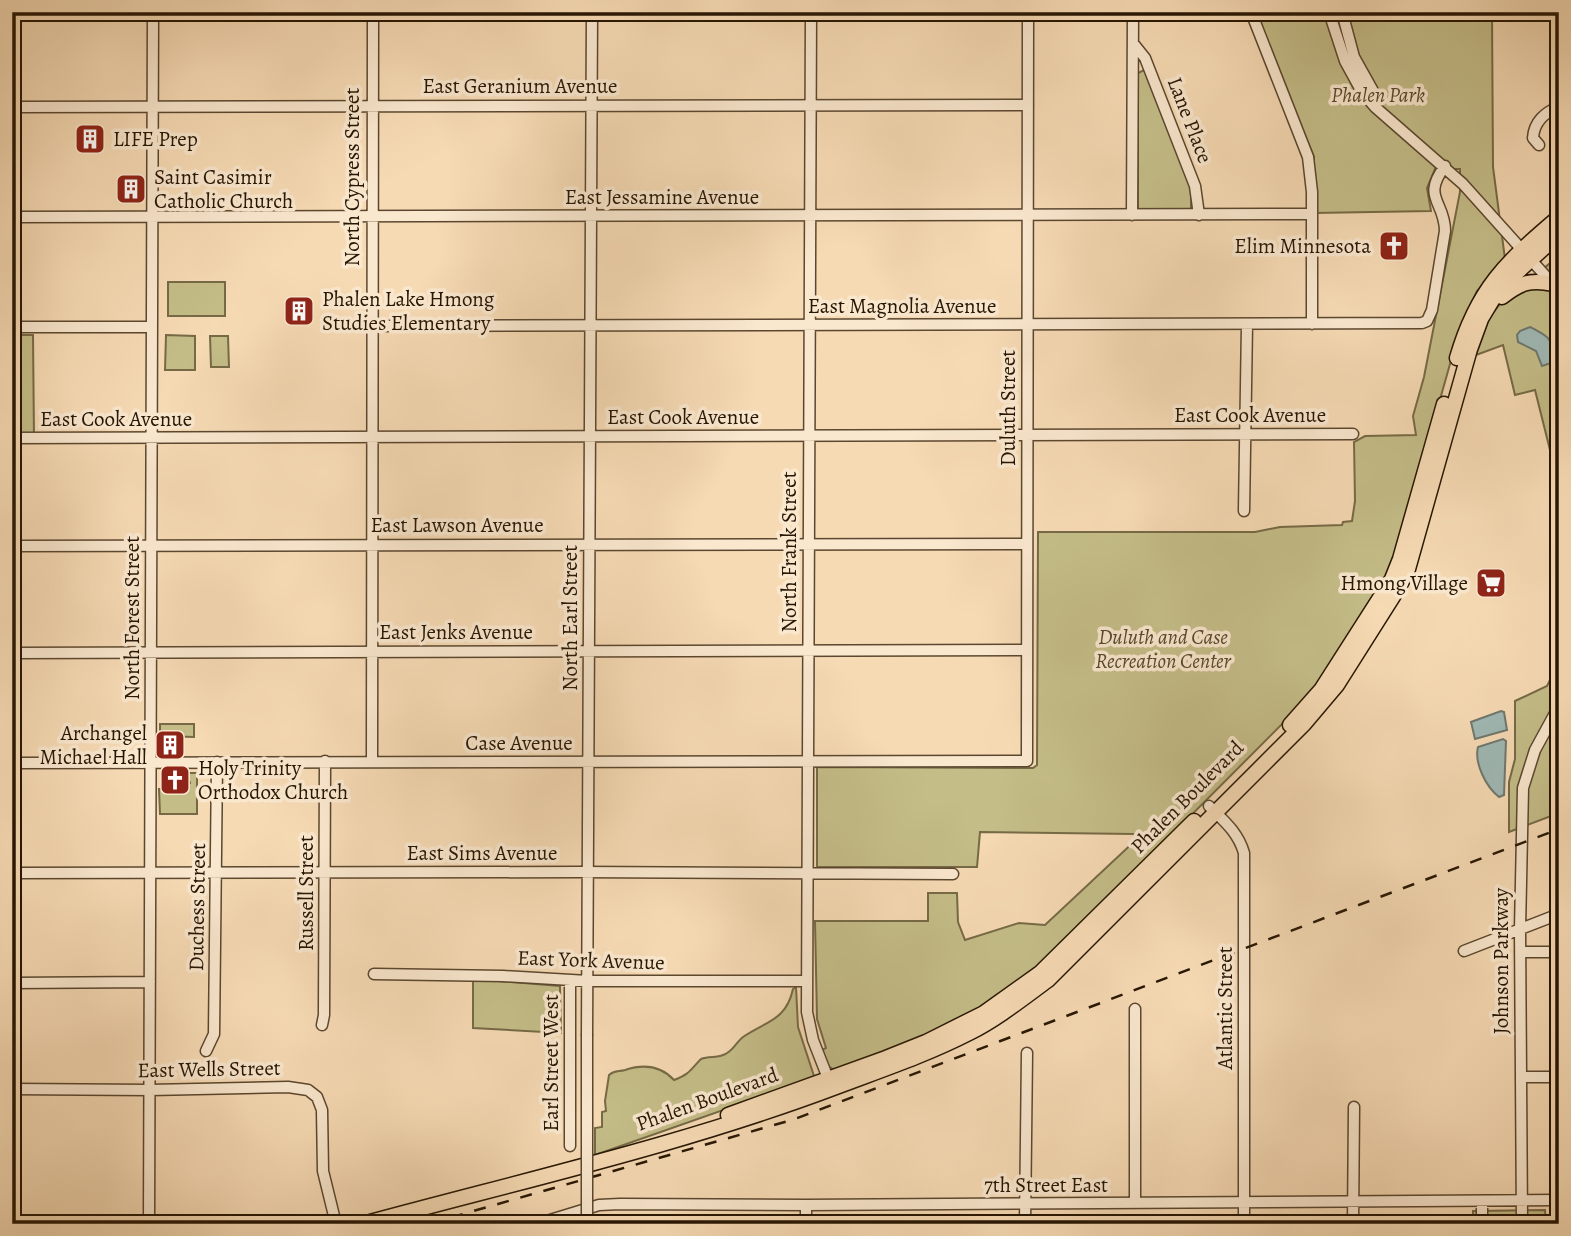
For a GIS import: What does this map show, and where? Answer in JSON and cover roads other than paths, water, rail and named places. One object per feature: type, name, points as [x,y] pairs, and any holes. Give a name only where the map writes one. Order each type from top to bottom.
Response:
[{"type":"main road","name":"Phalen Boulevard","points":[[1212,810],[1321,706],[1399,587],[1416,540],[1472,341],[1481,319],[1499,289],[1559,216]]},
{"type":"main road","name":"Phalen Boulevard","points":[[363,1224],[692,1136],[830,1084],[936,1049],[1010,1009],[1048,980],[1081,949],[1212,810],[1321,690],[1392,579],[1469,322],[1486,288],[1526,254],[1559,233]]},
{"type":"main road","points":[[1472,341],[1492,307],[1518,285],[1533,280],[1556,288]]},
{"type":"street","name":"North Forest Street","points":[[149,1224],[153,12]]},
{"type":"street","name":"North Cypress Street","points":[[372,762],[370,437],[373,12]]},
{"type":"street","name":"North Earl Street","points":[[587,1224],[592,12]]},
{"type":"street","name":"North Frank Street","points":[[811,12],[807,1012],[813,1040],[830,1084]]},
{"type":"street","name":"Duluth Street","points":[[1027,761],[1028,12]]},
{"type":"street","name":"Lane Place","points":[[1132,215],[1133,12]]},
{"type":"street","points":[[1251,12],[1308,157],[1312,214],[1312,324]]},
{"type":"street","points":[[1329,12],[1338,46],[1362,92],[1391,123],[1445,166],[1556,288]]},
{"type":"street","points":[[1342,12],[1353,57],[1370,90],[1410,136]]},
{"type":"street","name":"Lane Place","points":[[1133,43],[1145,58],[1195,186],[1199,215]]},
{"type":"street","name":"East Geranium Avenue","points":[[12,107],[1028,105]]},
{"type":"street","points":[[1539,145],[1534,138],[1536,125],[1548,111],[1559,107]]},
{"type":"street","name":"East Magnolia Avenue","points":[[371,326],[1422,323],[1430,315],[1445,231],[1434,188],[1445,166]]},
{"type":"street","name":"East Jessamine Avenue","points":[[12,217],[1312,214]]},
{"type":"street","points":[[1244,512],[1247,324]]},
{"type":"street","points":[[12,327],[152,327]]},
{"type":"street","name":"East Cook Avenue","points":[[12,438],[1353,433]]},
{"type":"street","name":"East Lawson Avenue","points":[[12,546],[1027,544]]},
{"type":"street","name":"East Jenks Avenue","points":[[12,653],[1027,650]]},
{"type":"street","name":"Johnson Parkway","points":[[1522,1224],[1520,929],[1523,788],[1535,750],[1559,706]]},
{"type":"street","name":"Russell Street","points":[[322,1025],[325,761]]},
{"type":"street","name":"Case Avenue","points":[[12,763],[1027,761]]},
{"type":"street","name":"Duchess Street","points":[[206,1051],[214,1034],[217,762]]},
{"type":"street","name":"Atlantic Street","points":[[1212,810],[1230,826],[1241,841],[1244,853],[1244,1224]]},
{"type":"street","name":"East Sims Avenue","points":[[12,873],[953,874]]},
{"type":"street","points":[[1464,951],[1559,914]]},
{"type":"street","points":[[1520,951],[1559,952]]},
{"type":"street","name":"East York Avenue","points":[[374,974],[503,976],[587,981],[807,981]]},
{"type":"street","name":"Earl Street West","points":[[570,980],[570,1146]]},
{"type":"street","points":[[12,983],[150,982]]},
{"type":"street","points":[[1135,1009],[1135,1203]]},
{"type":"street","points":[[1025,1224],[1027,1053]]},
{"type":"street","points":[[1521,1077],[1559,1077]]},
{"type":"street","name":"East Wells Street","points":[[12,1088],[150,1090],[288,1087],[308,1090],[317,1097],[322,1110],[323,1171],[336,1224]]},
{"type":"street","points":[[1353,1107],[1353,1224]]},
{"type":"street","name":"7th Street East","points":[[537,1224],[599,1205],[1559,1200]]},
{"type":"street","points":[[1482,1201],[1482,1224]]},
{"type":"street","points":[[806,1205],[806,1224]]},
{"type":"water","points":[[1530,327],[1550,340],[1551,363],[1542,366],[1536,351],[1518,342],[1517,335],[1520,331]]},
{"type":"water","points":[[1504,712],[1507,730],[1475,739],[1471,722]]},
{"type":"water","points":[[1503,739],[1506,741],[1504,795],[1499,797],[1482,774],[1477,753],[1478,747]]},
{"type":"railway","points":[[428,1224],[795,1119],[1559,829]]},
{"type":"place","name":"LIFE Prep","points":[[90,139]]},
{"type":"place","name":"Saint Casimir Catholic Church","points":[[131,189]]},
{"type":"place","name":"Elim Minnesota","points":[[1394,246]]},
{"type":"place","name":"Phalen Lake Hmong Studies Elementary","points":[[299,311]]},
{"type":"place","name":"Hmong Village","points":[[1491,583]]},
{"type":"place","name":"Archangel Michael Hall","points":[[170,745]]},
{"type":"place","name":"Holy Trinity Orthodox Church","points":[[175,780]]},
{"type":"park label","name":"Phalen Park","points":[[1378,95]]},
{"type":"park label","name":"Duluth and Case Recreation Center","points":[[1163,649]]}]
